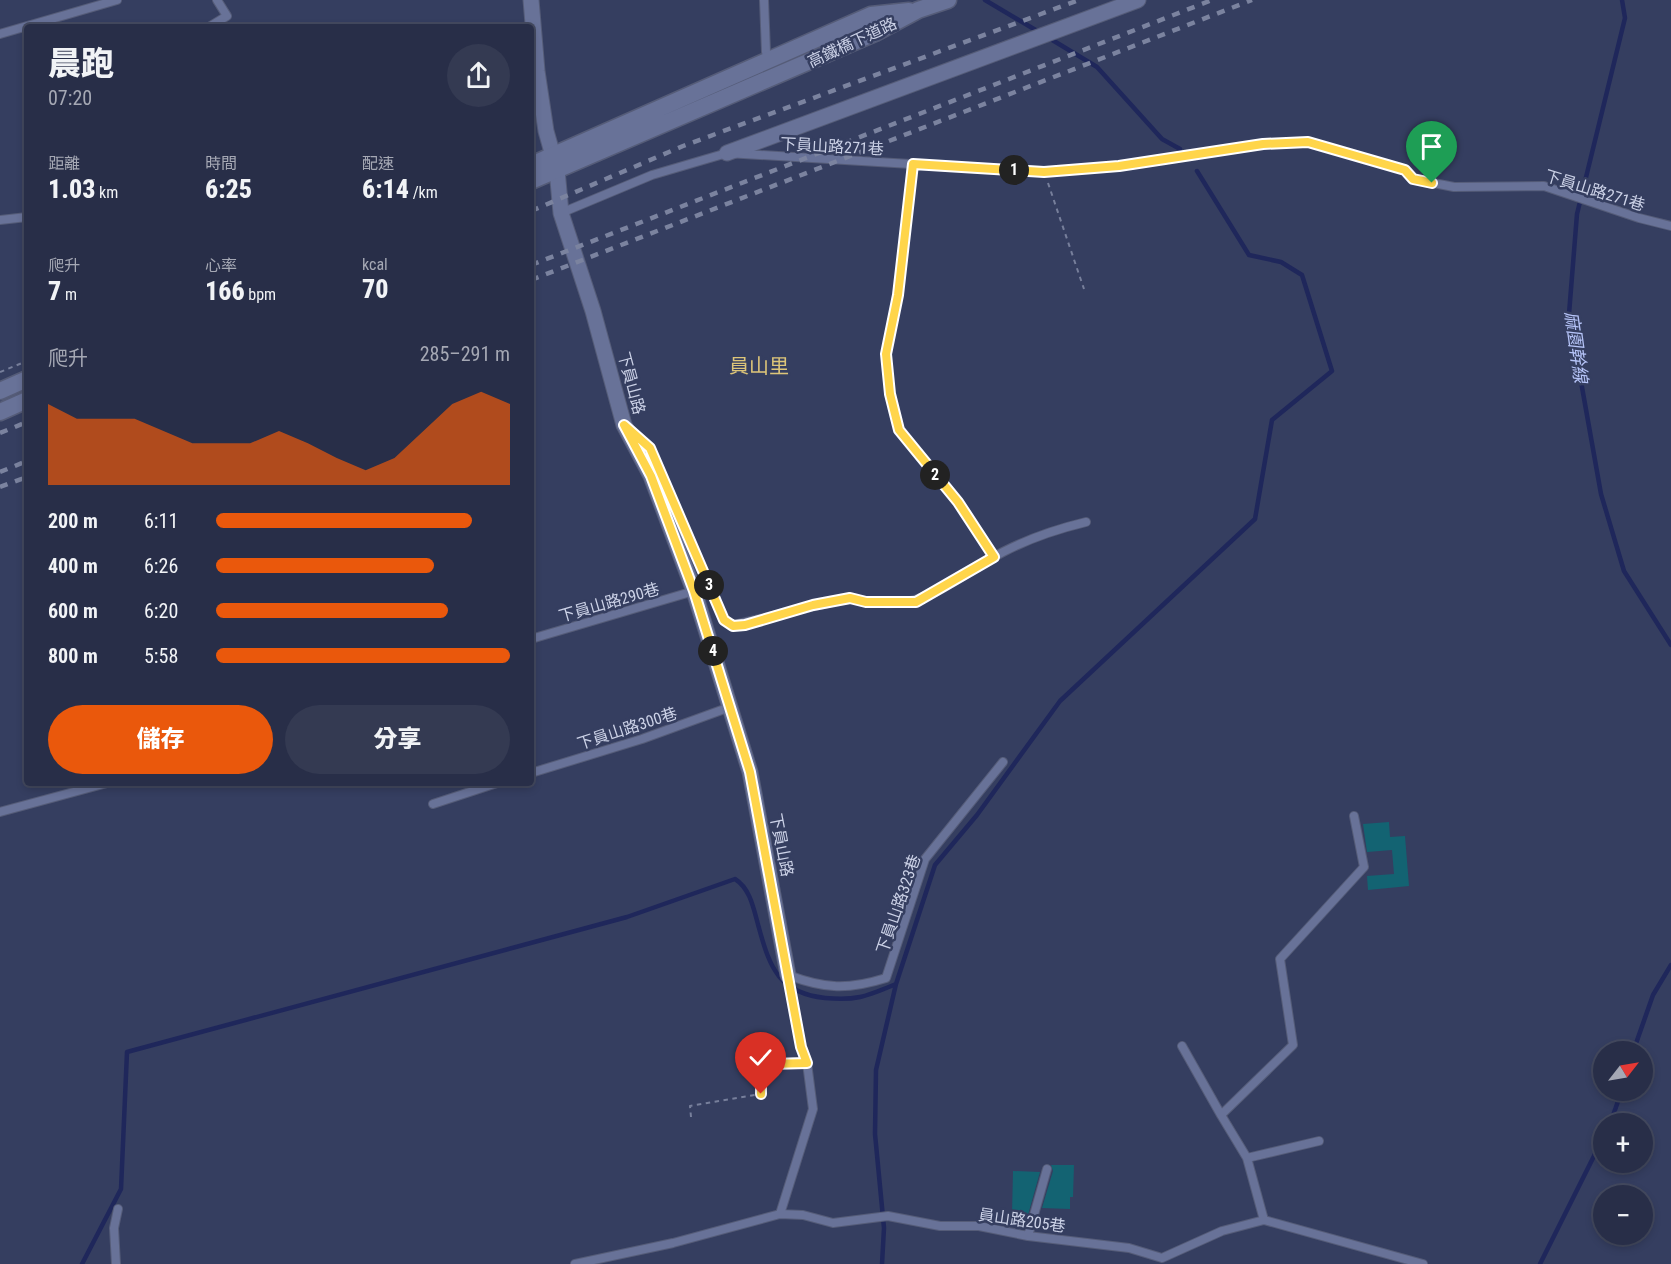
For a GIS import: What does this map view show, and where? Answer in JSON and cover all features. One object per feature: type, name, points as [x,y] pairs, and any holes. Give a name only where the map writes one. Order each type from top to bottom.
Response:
[{"type":"street","name":"下員山路","points":[[531,0],[533,24]]},
{"type":"street","name":"高鐵橋下道路","points":[[534,179],[555,163],[871,15],[918,10],[948,0]]},
{"type":"street","points":[[727,153],[1138,0]]},
{"type":"street","name":"下員山路","points":[[534,36],[537,71],[555,163],[561,213],[593,311],[624,425],[651,476],[694,591],[750,772],[788,975]]},
{"type":"street","name":"高鐵橋下道路","points":[[534,165],[555,163]]},
{"type":"street","points":[[0,391],[24,381]]},
{"type":"street","points":[[0,412],[24,401]]},
{"type":"lane","points":[[34,24],[117,0]]},
{"type":"lane","points":[[214,24],[227,16],[218,0]]},
{"type":"lane","points":[[764,0],[766,52]]},
{"type":"lane","points":[[0,34],[24,27]]},
{"type":"lane","name":"下員山路271巷","points":[[561,213],[652,175],[727,153],[1044,172],[1119,166],[1263,144],[1308,142],[1405,170],[1413,179],[1454,187],[1544,186],[1671,226]]},
{"type":"lane","points":[[0,220],[24,217]]},
{"type":"lane","points":[[624,425],[650,448],[724,620],[733,626],[850,598],[866,602],[916,602],[994,557],[1053,530],[1086,522]]},
{"type":"lane","name":"下員山路290巷","points":[[534,638],[694,591]]},
{"type":"lane","name":"下員山路300巷","points":[[534,771],[642,739],[730,707]]},
{"type":"lane","name":"下員山路323巷","points":[[788,975],[811,984],[835,988],[865,985],[886,978],[925,859],[1003,762]]},
{"type":"lane","points":[[0,812],[96,786]]},
{"type":"lane","points":[[434,804],[488,786]]},
{"type":"lane","points":[[1221,1115],[1293,1045],[1280,959],[1364,867],[1354,816]]},
{"type":"lane","points":[[780,1214],[813,1109],[807,1063],[801,1047],[788,975]]},
{"type":"lane","points":[[1182,1046],[1247,1158],[1264,1220],[1423,1264]]},
{"type":"lane","points":[[1247,1158],[1319,1141]]},
{"type":"lane","points":[[1028,1236],[1047,1169]]},
{"type":"lane","points":[[116,1264],[114,1227],[118,1209]]},
{"type":"lane","name":"員山路205巷","points":[[575,1264],[673,1243],[780,1214],[803,1215],[833,1222],[871,1216],[888,1216],[940,1226],[980,1226],[1028,1236],[1129,1248],[1163,1261],[1222,1231],[1264,1220]]},
{"type":"path","points":[[913,164],[898,295],[886,354],[890,394],[899,430],[958,502],[994,557]]},
{"type":"path","points":[[1044,172],[1084,289]]},
{"type":"path","points":[[0,372],[24,362]]},
{"type":"path","points":[[690,1117],[690,1106],[761,1094],[761,1068],[769,1064],[807,1063]]},
{"type":"building","points":[[1389,822],[1390,837],[1405,836],[1409,886],[1368,890],[1367,876],[1394,874],[1392,850],[1367,852],[1363,824]]},
{"type":"building","points":[[1051,1165],[1074,1165],[1073,1197],[1070,1197],[1070,1209],[1042,1208],[1053,1171]]},
{"type":"building","points":[[1013,1171],[1040,1172],[1028,1215],[1012,1214]]},
{"type":"waterway","points":[[985,0],[1039,32]]},
{"type":"waterway","name":"麻園幹線","points":[[1622,0],[1625,18],[1577,214],[1569,314],[1601,494],[1624,571],[1671,645]]},
{"type":"waterway","points":[[1049,38],[1097,67],[1162,139],[1180,149]]},
{"type":"waterway","points":[[882,1264],[884,1228],[875,1134],[876,1070],[896,984],[935,865],[977,815],[1060,701],[1255,519],[1272,420],[1332,371],[1302,275],[1281,262],[1249,255],[1197,171]]},
{"type":"waterway","points":[[82,1264],[121,1189],[127,1052],[627,917],[735,879],[748,894],[773,967],[779,976],[797,991],[825,998],[846,999],[869,994],[896,984]]},
{"type":"waterway","name":"麻園幹線","points":[[1637,1041],[1653,995],[1671,965]]},
{"type":"waterway","name":"麻園幹線","points":[[1614,1113],[1618,1101]]},
{"type":"waterway","name":"麻園幹線","points":[[1540,1264],[1593,1158]]},
{"type":"railway","points":[[534,210],[683,146],[1079,0]]},
{"type":"railway","points":[[534,264],[1212,0]]},
{"type":"railway","points":[[534,279],[1252,0]]},
{"type":"railway","points":[[0,433],[24,423]]},
{"type":"railway","points":[[0,472],[24,462]]},
{"type":"railway","points":[[0,487],[24,478]]},
{"type":"district","name":"員山里","points":[[759,366]]},
{"type":"route","points":[[761,1094],[763,1091],[761,1068],[769,1064],[807,1063],[801,1047],[750,772],[694,591],[651,476],[624,425],[650,448],[724,620],[733,626],[745,625],[813,605],[850,598],[866,602],[916,602],[958,580],[994,557],[958,502],[899,430],[890,394],[886,354],[898,295],[913,164],[1044,172],[1119,166],[1263,144],[1308,142],[1405,170],[1413,179],[1432,183]]}]
